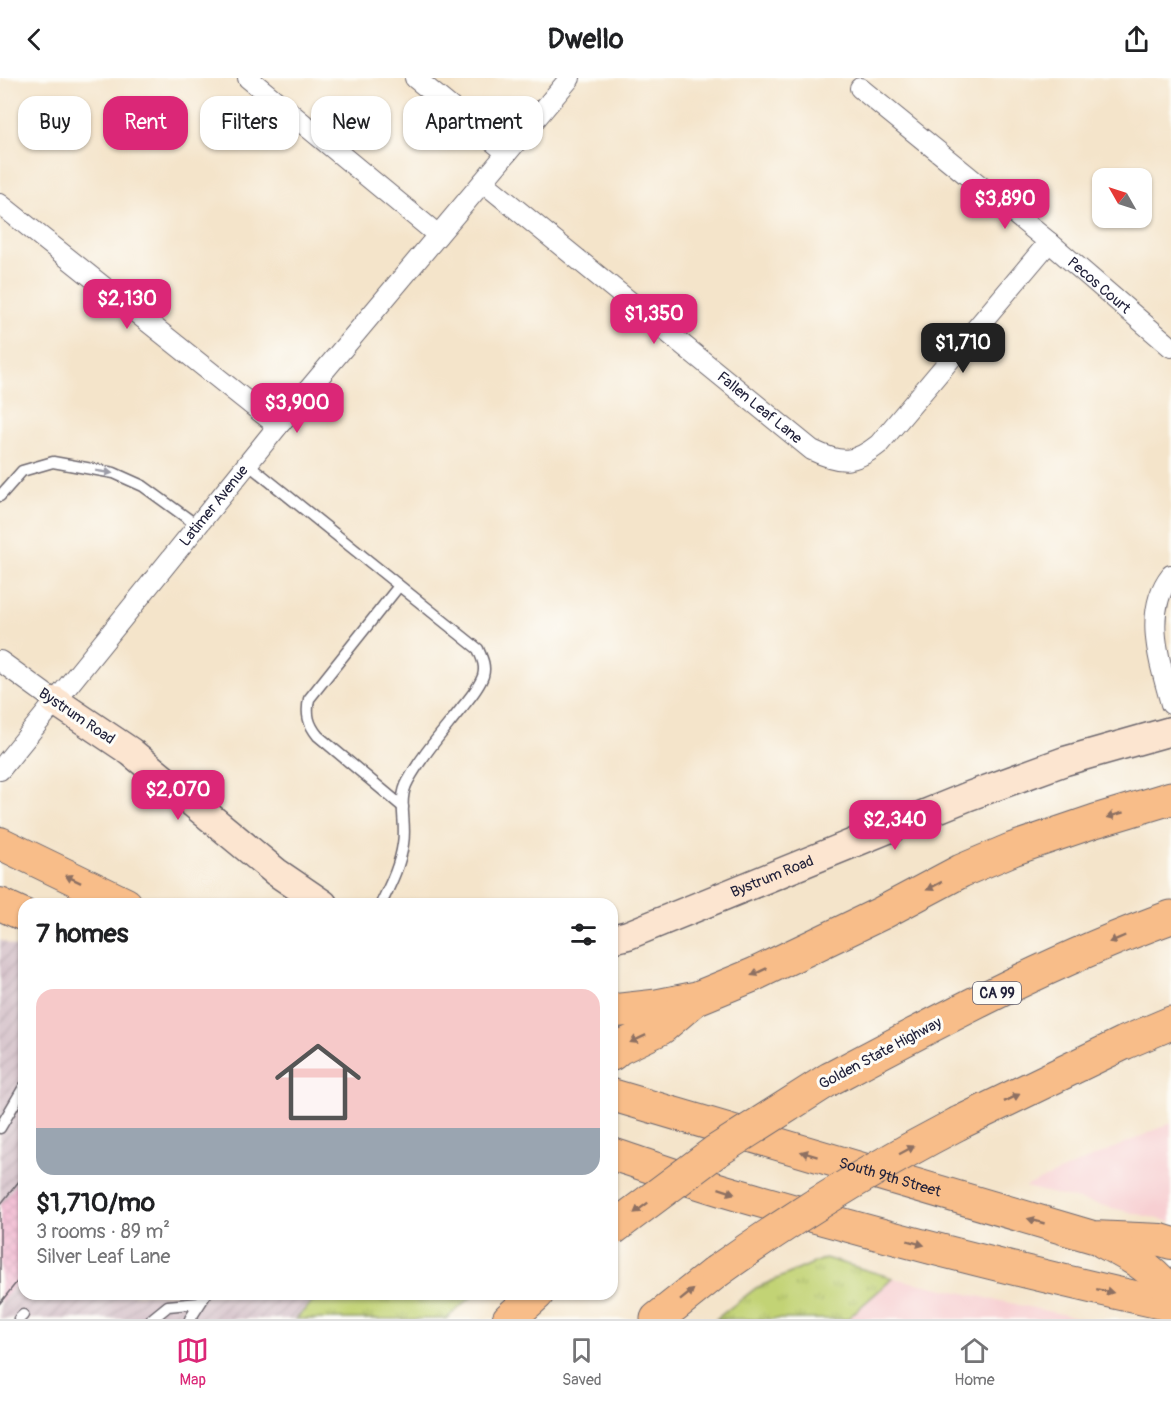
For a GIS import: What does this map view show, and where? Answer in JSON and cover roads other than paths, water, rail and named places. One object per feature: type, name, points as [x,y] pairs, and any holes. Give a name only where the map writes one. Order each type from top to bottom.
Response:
[{"type":"highway","points":[[618,1010],[697,998],[753,975],[882,913],[961,871],[1013,849],[1171,798]]},
{"type":"highway","name":"Golden State Highway","points":[[618,1225],[715,1152],[828,1080],[954,1013],[1056,964],[1171,917]]},
{"type":"highway","points":[[618,1049],[661,1028],[697,998]]},
{"type":"highway","points":[[657,1319],[774,1230],[841,1187],[959,1123],[1124,1043],[1171,1023]]},
{"type":"highway","points":[[509,1319],[530,1300]]},
{"type":"main road","points":[[0,843],[114,898]]},
{"type":"main road","points":[[0,904],[18,912]]},
{"type":"main road","name":"South 9th Street","points":[[618,1097],[1093,1237],[1161,1240],[1171,1243]]},
{"type":"main road","points":[[618,1156],[740,1196],[1077,1285],[1171,1305]]},
{"type":"main road","points":[[1093,1237],[1141,1262],[1162,1280],[1171,1293]]},
{"type":"street","points":[[248,78],[438,235]]},
{"type":"street","points":[[415,78],[507,153]]},
{"type":"street","name":"Latimer Avenue","points":[[0,770],[278,426],[569,78]]},
{"type":"street","name":"Pecos Court","points":[[860,88],[1049,242],[1171,347]]},
{"type":"street","name":"Fallen Leaf Lane","points":[[483,182],[812,450],[828,458],[847,460],[864,456],[879,444],[1049,242]]},
{"type":"street","points":[[0,204],[278,426]]},
{"type":"street","points":[[1171,575],[1155,607],[1156,633],[1171,704]]},
{"type":"street","name":"Bystrum Road","points":[[0,661],[131,752],[276,872],[315,898]]},
{"type":"street","name":"Bystrum Road","points":[[618,938],[969,796],[1065,761],[1171,731]]},
{"type":"lane","points":[[0,496],[22,471],[53,462],[114,473],[151,492],[198,526]]},
{"type":"lane","points":[[248,464],[478,649],[484,664],[483,675],[472,694],[406,783],[403,807],[404,844],[396,874],[384,898]]},
{"type":"lane","points":[[399,586],[309,699],[306,712],[311,727],[318,736],[403,807]]},
{"type":"lane","points":[[0,1128],[18,1097]]},
{"type":"lane","points":[[152,1319],[168,1306],[197,1300]]},
{"type":"lane","points":[[190,1319],[201,1300]]}]
